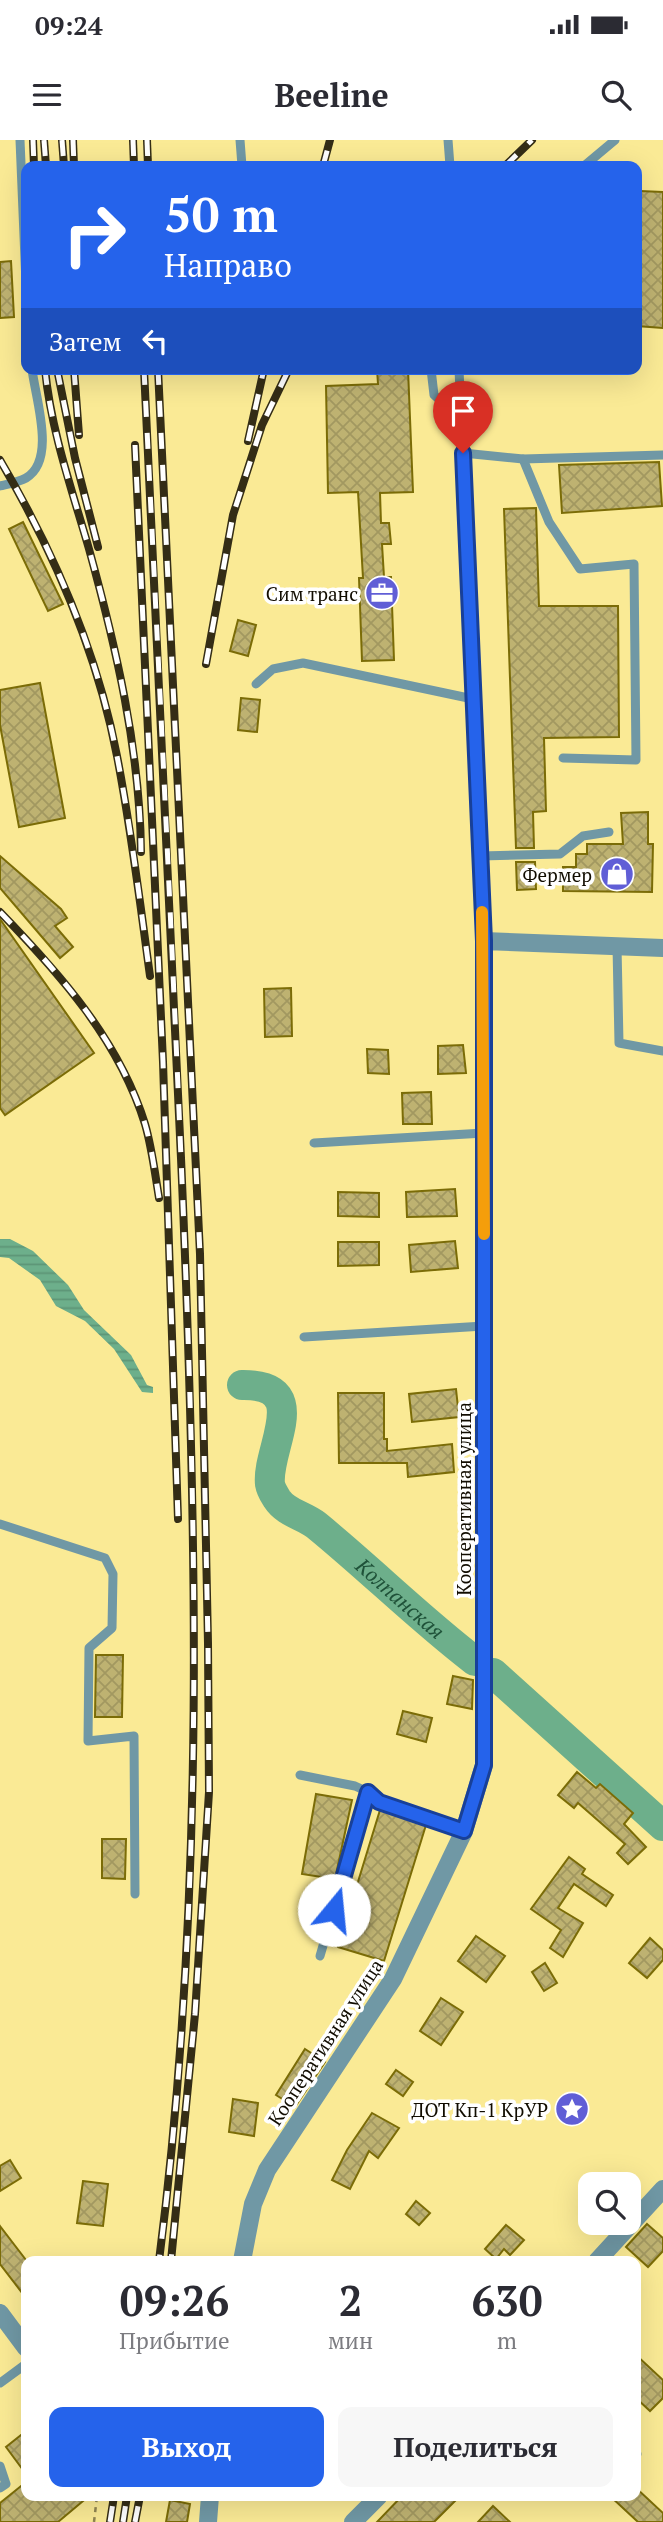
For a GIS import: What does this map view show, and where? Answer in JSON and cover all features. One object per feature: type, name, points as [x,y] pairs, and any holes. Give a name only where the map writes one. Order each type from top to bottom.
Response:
[{"type":"street","points":[[484,941],[663,948]]},
{"type":"street","name":"Кооперативная улица","points":[[243,2256],[253,2204],[267,2170],[393,1979],[464,1831],[484,1765],[484,941]]},
{"type":"street","points":[[602,2256],[663,2189]]},
{"type":"street","points":[[0,2313],[21,2341]]},
{"type":"street","points":[[208,2522],[210,2501]]},
{"type":"street","points":[[353,2522],[374,2501]]},
{"type":"lane","points":[[20,140],[21,164]]},
{"type":"lane","points":[[240,140],[242,161]]},
{"type":"lane","points":[[449,140],[450,161]]},
{"type":"lane","points":[[590,161],[615,140]]},
{"type":"lane","points":[[0,486],[28,477],[41,458],[43,428],[33,375]]},
{"type":"lane","points":[[432,375],[434,395],[461,419]]},
{"type":"lane","points":[[459,375],[484,941]]},
{"type":"lane","points":[[463,453],[523,459],[663,455]]},
{"type":"lane","points":[[523,459],[549,522],[580,569],[634,564],[636,760],[563,758]]},
{"type":"lane","points":[[256,684],[273,668],[303,663],[473,699]]},
{"type":"lane","points":[[480,856],[561,854],[583,836],[609,832]]},
{"type":"lane","points":[[617,946],[619,1043],[663,1051]]},
{"type":"lane","points":[[314,1143],[484,1133]]},
{"type":"lane","points":[[304,1337],[484,1326]]},
{"type":"lane","points":[[0,1524],[105,1558],[113,1574],[112,1628],[89,1648],[88,1741],[134,1736],[135,1894]]},
{"type":"lane","points":[[300,1775],[355,1786],[368,1792],[379,1802],[464,1831]]},
{"type":"lane","points":[[320,1956],[368,1792]]},
{"type":"lane","points":[[0,2383],[21,2368]]},
{"type":"lane","points":[[0,2466],[6,2484],[0,2488]]},
{"type":"path","points":[[94,2522],[96,2501]]},
{"type":"shaded area","points":[[0,1239],[10,1239],[33,1251],[68,1285],[84,1310],[131,1355],[147,1385],[153,1387],[153,1393],[142,1392],[114,1349],[85,1321],[56,1306],[40,1280],[9,1258],[0,1257]]},
{"type":"building","points":[[642,191],[663,192],[663,328],[642,326]]},
{"type":"building","points":[[11,261],[14,317],[0,318],[0,262]]},
{"type":"building","points":[[377,375],[408,375],[413,492],[380,493],[381,523],[389,523],[391,544],[382,544],[384,577],[391,577],[394,660],[362,661],[359,578],[363,578],[358,492],[328,493],[326,386],[378,384]]},
{"type":"building","points":[[659,462],[662,506],[562,513],[559,465]]},
{"type":"building","points":[[536,508],[539,606],[618,606],[619,737],[544,738],[546,811],[533,812],[534,848],[516,848],[504,509]]},
{"type":"building","points":[[23,522],[63,604],[48,611],[9,529]]},
{"type":"building","points":[[238,620],[256,625],[248,656],[230,651]]},
{"type":"building","points":[[40,683],[65,818],[19,827],[0,725],[0,690]]},
{"type":"building","points":[[241,698],[260,700],[257,732],[238,730]]},
{"type":"building","points":[[648,812],[648,844],[653,844],[652,892],[563,891],[563,867],[576,867],[576,854],[587,854],[587,844],[623,844],[621,813]]},
{"type":"building","points":[[0,856],[61,909],[67,918],[55,926],[73,947],[60,958],[0,888]]},
{"type":"building","points":[[516,862],[535,862],[536,889],[517,890]]},
{"type":"building","points":[[0,919],[94,1053],[5,1115],[0,1108]]},
{"type":"building","points":[[291,988],[292,1036],[265,1037],[264,989]]},
{"type":"building","points":[[463,1045],[466,1073],[438,1074],[438,1046]]},
{"type":"building","points":[[367,1049],[388,1050],[389,1074],[368,1073]]},
{"type":"building","points":[[431,1092],[432,1124],[403,1124],[402,1093]]},
{"type":"building","points":[[455,1189],[457,1216],[407,1217],[406,1192]]},
{"type":"building","points":[[338,1192],[379,1193],[379,1217],[338,1216]]},
{"type":"building","points":[[455,1241],[458,1268],[411,1272],[409,1245]]},
{"type":"building","points":[[338,1242],[379,1242],[379,1265],[338,1266]]},
{"type":"building","points":[[456,1389],[459,1417],[412,1422],[409,1394]]},
{"type":"building","points":[[338,1393],[384,1393],[384,1439],[387,1439],[387,1451],[452,1444],[454,1472],[408,1477],[407,1463],[339,1463]]},
{"type":"building","points":[[96,1655],[123,1655],[122,1717],[95,1717]]},
{"type":"building","points":[[453,1676],[473,1680],[472,1709],[447,1704]]},
{"type":"building","points":[[403,1711],[432,1718],[426,1742],[397,1734]]},
{"type":"building","points":[[577,1772],[596,1788],[600,1784],[633,1813],[624,1824],[646,1847],[628,1864],[617,1853],[625,1844],[578,1803],[574,1808],[558,1795]]},
{"type":"building","points":[[316,1794],[352,1800],[335,1879],[302,1874]]},
{"type":"building","points":[[380,1810],[426,1825],[384,1961],[338,1947]]},
{"type":"building","points":[[102,1839],[126,1839],[125,1879],[102,1878]]},
{"type":"building","points":[[569,1857],[585,1869],[582,1874],[613,1895],[606,1906],[574,1884],[558,1908],[583,1923],[563,1957],[550,1948],[561,1930],[531,1909]]},
{"type":"building","points":[[476,1936],[505,1956],[486,1982],[458,1961]]},
{"type":"building","points":[[650,1938],[663,1950],[663,1960],[647,1978],[629,1963]]},
{"type":"building","points":[[545,1963],[557,1983],[544,1991],[532,1972]]},
{"type":"building","points":[[441,1998],[463,2012],[441,2045],[420,2031]]},
{"type":"building","points":[[305,2049],[325,2062],[295,2107],[276,2095]]},
{"type":"building","points":[[396,2070],[413,2082],[403,2096],[386,2084]]},
{"type":"building","points":[[233,2099],[258,2103],[254,2136],[229,2132]]},
{"type":"building","points":[[372,2113],[399,2128],[378,2158],[369,2151],[350,2189],[332,2180],[347,2150]]},
{"type":"building","points":[[10,2160],[21,2178],[0,2191],[0,2166]]},
{"type":"building","points":[[83,2181],[108,2184],[103,2226],[77,2223]]},
{"type":"building","points":[[416,2201],[430,2213],[419,2225],[406,2214]]},
{"type":"building","points":[[647,2224],[663,2238],[663,2251],[648,2267],[641,2261],[641,2256],[636,2256],[626,2247],[637,2235],[641,2235],[641,2231]]},
{"type":"building","points":[[506,2225],[524,2240],[510,2255],[504,2249],[498,2256],[493,2256],[485,2249]]},
{"type":"building","points":[[0,2226],[23,2256],[21,2291],[0,2264]]},
{"type":"building","points":[[641,2360],[663,2380],[663,2398],[650,2411],[641,2403]]},
{"type":"building","points":[[21,2435],[21,2467],[6,2447]]},
{"type":"building","points":[[21,2486],[21,2501],[83,2501],[58,2522],[0,2522],[0,2503]]},
{"type":"building","points":[[641,2493],[663,2513],[663,2522],[638,2522],[615,2501],[641,2501]]},
{"type":"building","points":[[170,2501],[190,2504],[187,2522],[166,2522]]},
{"type":"building","points":[[397,2501],[455,2501],[434,2522],[377,2522]]},
{"type":"building","points":[[493,2506],[510,2522],[478,2522]]},
{"type":"waterway","name":"Колпанская","points":[[242,1385],[264,1387],[276,1395],[281,1406],[270,1484],[281,1504],[316,1525],[475,1661]]},
{"type":"waterway","name":"Колпанская","points":[[493,1673],[663,1826]]},
{"type":"railway","points":[[33,140],[34,161]]},
{"type":"railway","points":[[44,140],[46,161]]},
{"type":"railway","points":[[62,140],[64,161]]},
{"type":"railway","points":[[73,140],[74,161]]},
{"type":"railway","points":[[133,140],[134,161]]},
{"type":"railway","points":[[147,140],[148,161]]},
{"type":"railway","points":[[324,161],[330,140]]},
{"type":"railway","points":[[510,161],[532,140]]},
{"type":"railway","points":[[46,375],[57,438],[99,586],[125,699],[136,775],[141,852]]},
{"type":"railway","points":[[58,375],[75,458],[98,547]]},
{"type":"railway","points":[[74,375],[79,435]]},
{"type":"railway","points":[[144,375],[187,1296],[193,1572],[194,1710],[185,1986],[160,2256]]},
{"type":"railway","points":[[158,375],[200,1254],[208,1643],[209,1792],[195,2014],[171,2256]]},
{"type":"railway","points":[[248,441],[263,375]]},
{"type":"railway","points":[[206,664],[233,515],[262,425],[286,375]]},
{"type":"railway","points":[[135,445],[163,1062],[178,1519]]},
{"type":"railway","points":[[0,460],[55,566],[98,678],[122,783],[150,976]]},
{"type":"railway","points":[[0,912],[65,984],[104,1036],[120,1064],[145,1124],[159,1198]]},
{"type":"railway","points":[[110,2522],[113,2501]]},
{"type":"railway","points":[[123,2522],[126,2501]]},
{"type":"railway","points":[[135,2522],[139,2501]]},
{"type":"slow traffic","points":[[482,912],[484,1234]]},
{"type":"place","name":"Сим транс","points":[[382,593]]},
{"type":"place","name":"Фермер","points":[[617,874]]},
{"type":"place","name":"ДОТ Кп-1 КрУР","points":[[572,2109]]},
{"type":"route","points":[[334,1910],[368,1792],[379,1802],[464,1831],[484,1765],[484,941],[463,453]]}]
